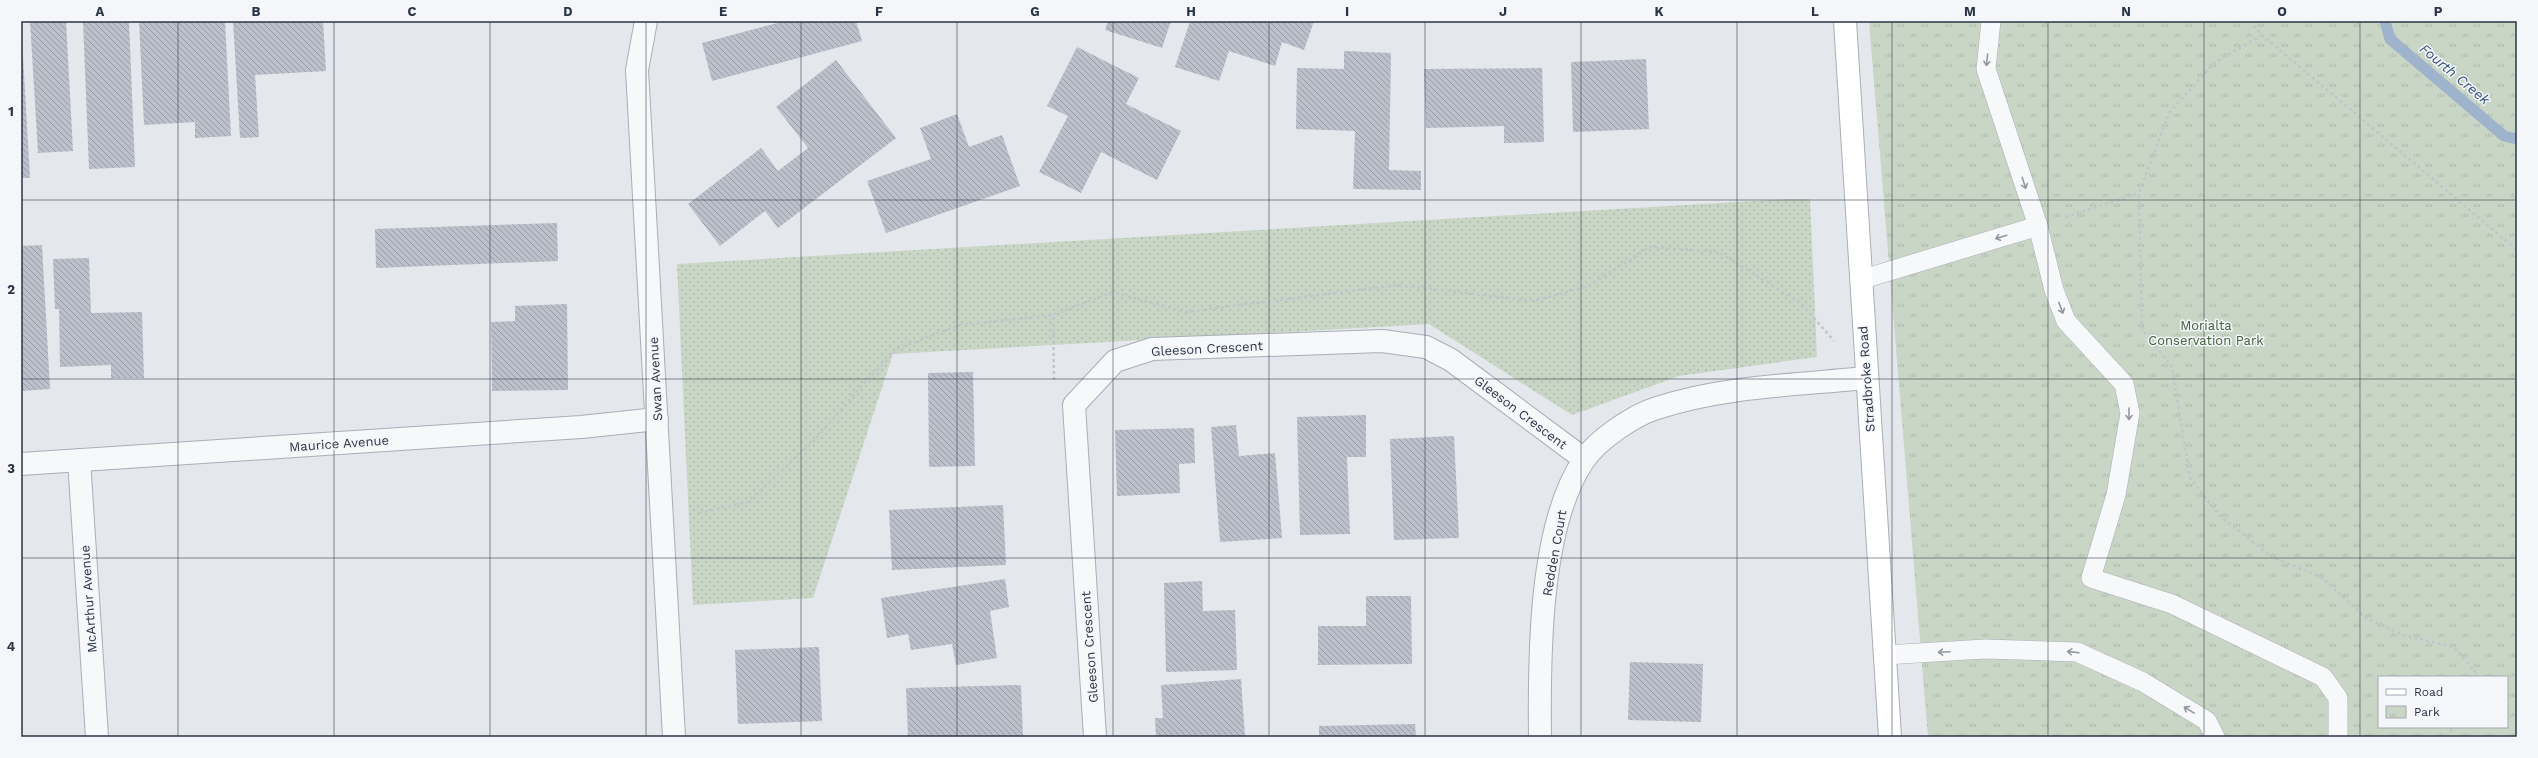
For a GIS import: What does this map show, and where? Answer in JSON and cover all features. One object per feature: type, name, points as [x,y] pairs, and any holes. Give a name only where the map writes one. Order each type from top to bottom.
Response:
[{"type":"main road","name":"Stradbroke Road","points":[[1845,21],[1866,378],[1890,737]]},
{"type":"street","name":"Swan Avenue","points":[[646,21],[637,70],[657,419],[659,500],[674,737]]},
{"type":"street","name":"Gleeson Crescent","points":[[1095,737],[1074,405],[1116,361],[1152,349],[1382,341],[1426,347],[1452,360],[1584,459]]},
{"type":"street","name":"Redden Court","points":[[1540,737],[1539,661],[1550,560],[1560,510],[1584,459],[1618,427],[1656,408],[1716,392],[1866,378]]},
{"type":"street","name":"Maurice Avenue","points":[[21,464],[581,427],[657,419]]},
{"type":"street","name":"McArthur Avenue","points":[[79,460],[97,737]]},
{"type":"lane","points":[[1992,21],[1986,69],[2038,226],[2054,290],[2066,321],[2124,384],[2130,413],[2116,494],[2091,578],[2172,604],[2323,677],[2338,698],[2338,737]]},
{"type":"lane","points":[[1860,280],[2038,226]]},
{"type":"lane","points":[[1885,655],[1985,649],[2077,652],[2143,682],[2207,721],[2215,737]]},
{"type":"path","points":[[2250,21],[2262,35],[2516,249],[2517,244]]},
{"type":"path","points":[[2262,35],[2214,63],[2169,113],[2139,194],[2142,329],[2172,367],[2190,478],[2221,517],[2272,557],[2321,577],[2366,618],[2403,635],[2454,647],[2477,674],[2476,676]]},
{"type":"path","points":[[2038,226],[2139,194]]},
{"type":"path","points":[[700,512],[747,502],[813,442],[860,386],[899,348],[960,325],[1053,315]]},
{"type":"path","points":[[2447,737],[2452,728]]},
{"type":"green space","name":"Morialta Conservation Park","points":[[1869,21],[2517,21],[2517,737],[1928,737]]},
{"type":"green space","points":[[1789,199],[1810,199],[1817,357],[1679,376],[1572,415],[1429,324],[893,354],[813,598],[693,605],[677,264]]},
{"type":"building","points":[[21,21],[30,178],[21,178]]},
{"type":"building","points":[[30,21],[66,21],[73,151],[38,153]]},
{"type":"building","points":[[83,21],[129,21],[135,167],[89,169]]},
{"type":"building","points":[[139,21],[225,21],[231,136],[195,138],[195,122],[144,125]]},
{"type":"building","points":[[233,21],[323,21],[326,71],[255,75],[259,137],[240,138]]},
{"type":"building","points":[[785,21],[856,21],[862,41],[712,81],[702,43]]},
{"type":"building","points":[[1108,21],[1171,21],[1162,48],[1105,30]]},
{"type":"building","points":[[1190,21],[1314,21],[1304,50],[1282,42],[1275,66],[1229,51],[1219,81],[1175,67]]},
{"type":"building","points":[[1077,47],[1139,78],[1126,104],[1181,131],[1157,180],[1101,152],[1081,193],[1039,172],[1068,116],[1047,106]]},
{"type":"building","points":[[1344,51],[1391,53],[1389,170],[1421,171],[1421,190],[1353,189],[1355,131],[1296,129],[1297,68],[1344,69]]},
{"type":"building","points":[[1646,59],[1649,129],[1573,132],[1571,62]]},
{"type":"building","points":[[836,60],[896,138],[778,228],[765,211],[720,246],[688,204],[761,148],[778,171],[808,148],[776,107]]},
{"type":"building","points":[[1542,68],[1544,142],[1504,143],[1504,126],[1426,128],[1424,69]]},
{"type":"building","points":[[957,114],[969,147],[1002,135],[1020,186],[886,233],[867,181],[931,159],[920,128]]},
{"type":"building","points":[[557,223],[558,261],[376,268],[375,229]]},
{"type":"building","points":[[42,245],[50,389],[21,391],[21,246]]},
{"type":"building","points":[[89,258],[91,313],[142,312],[144,378],[111,378],[111,365],[60,367],[59,309],[55,309],[53,259]]},
{"type":"building","points":[[567,304],[568,390],[492,391],[491,322],[515,321],[515,306]]},
{"type":"building","points":[[973,372],[975,466],[929,467],[928,373]]},
{"type":"building","points":[[1366,415],[1366,457],[1347,457],[1350,534],[1300,535],[1297,417]]},
{"type":"building","points":[[1236,425],[1239,456],[1275,453],[1282,538],[1220,542],[1211,427]]},
{"type":"building","points":[[1194,428],[1195,463],[1179,464],[1180,493],[1117,496],[1115,430]]},
{"type":"building","points":[[1454,436],[1459,538],[1394,540],[1390,439]]},
{"type":"building","points":[[1003,505],[1006,565],[892,570],[889,510]]},
{"type":"building","points":[[1005,579],[1009,607],[990,611],[997,658],[956,665],[952,644],[911,650],[908,634],[887,638],[881,598]]},
{"type":"building","points":[[1202,581],[1203,611],[1235,610],[1237,670],[1166,672],[1164,583]]},
{"type":"building","points":[[1366,596],[1411,596],[1412,664],[1318,665],[1318,626],[1366,626]]},
{"type":"building","points":[[819,647],[822,721],[738,724],[735,650]]},
{"type":"building","points":[[1630,662],[1703,664],[1701,722],[1628,720]]},
{"type":"building","points":[[1241,679],[1245,737],[1156,737],[1155,718],[1163,718],[1161,685]]},
{"type":"building","points":[[1021,685],[1023,737],[908,737],[906,688]]},
{"type":"building","points":[[1415,724],[1416,737],[1319,737],[1319,726]]},
{"type":"waterway","name":"Fourth Creek","points":[[2385,21],[2390,39],[2504,136],[2517,139]]}]
